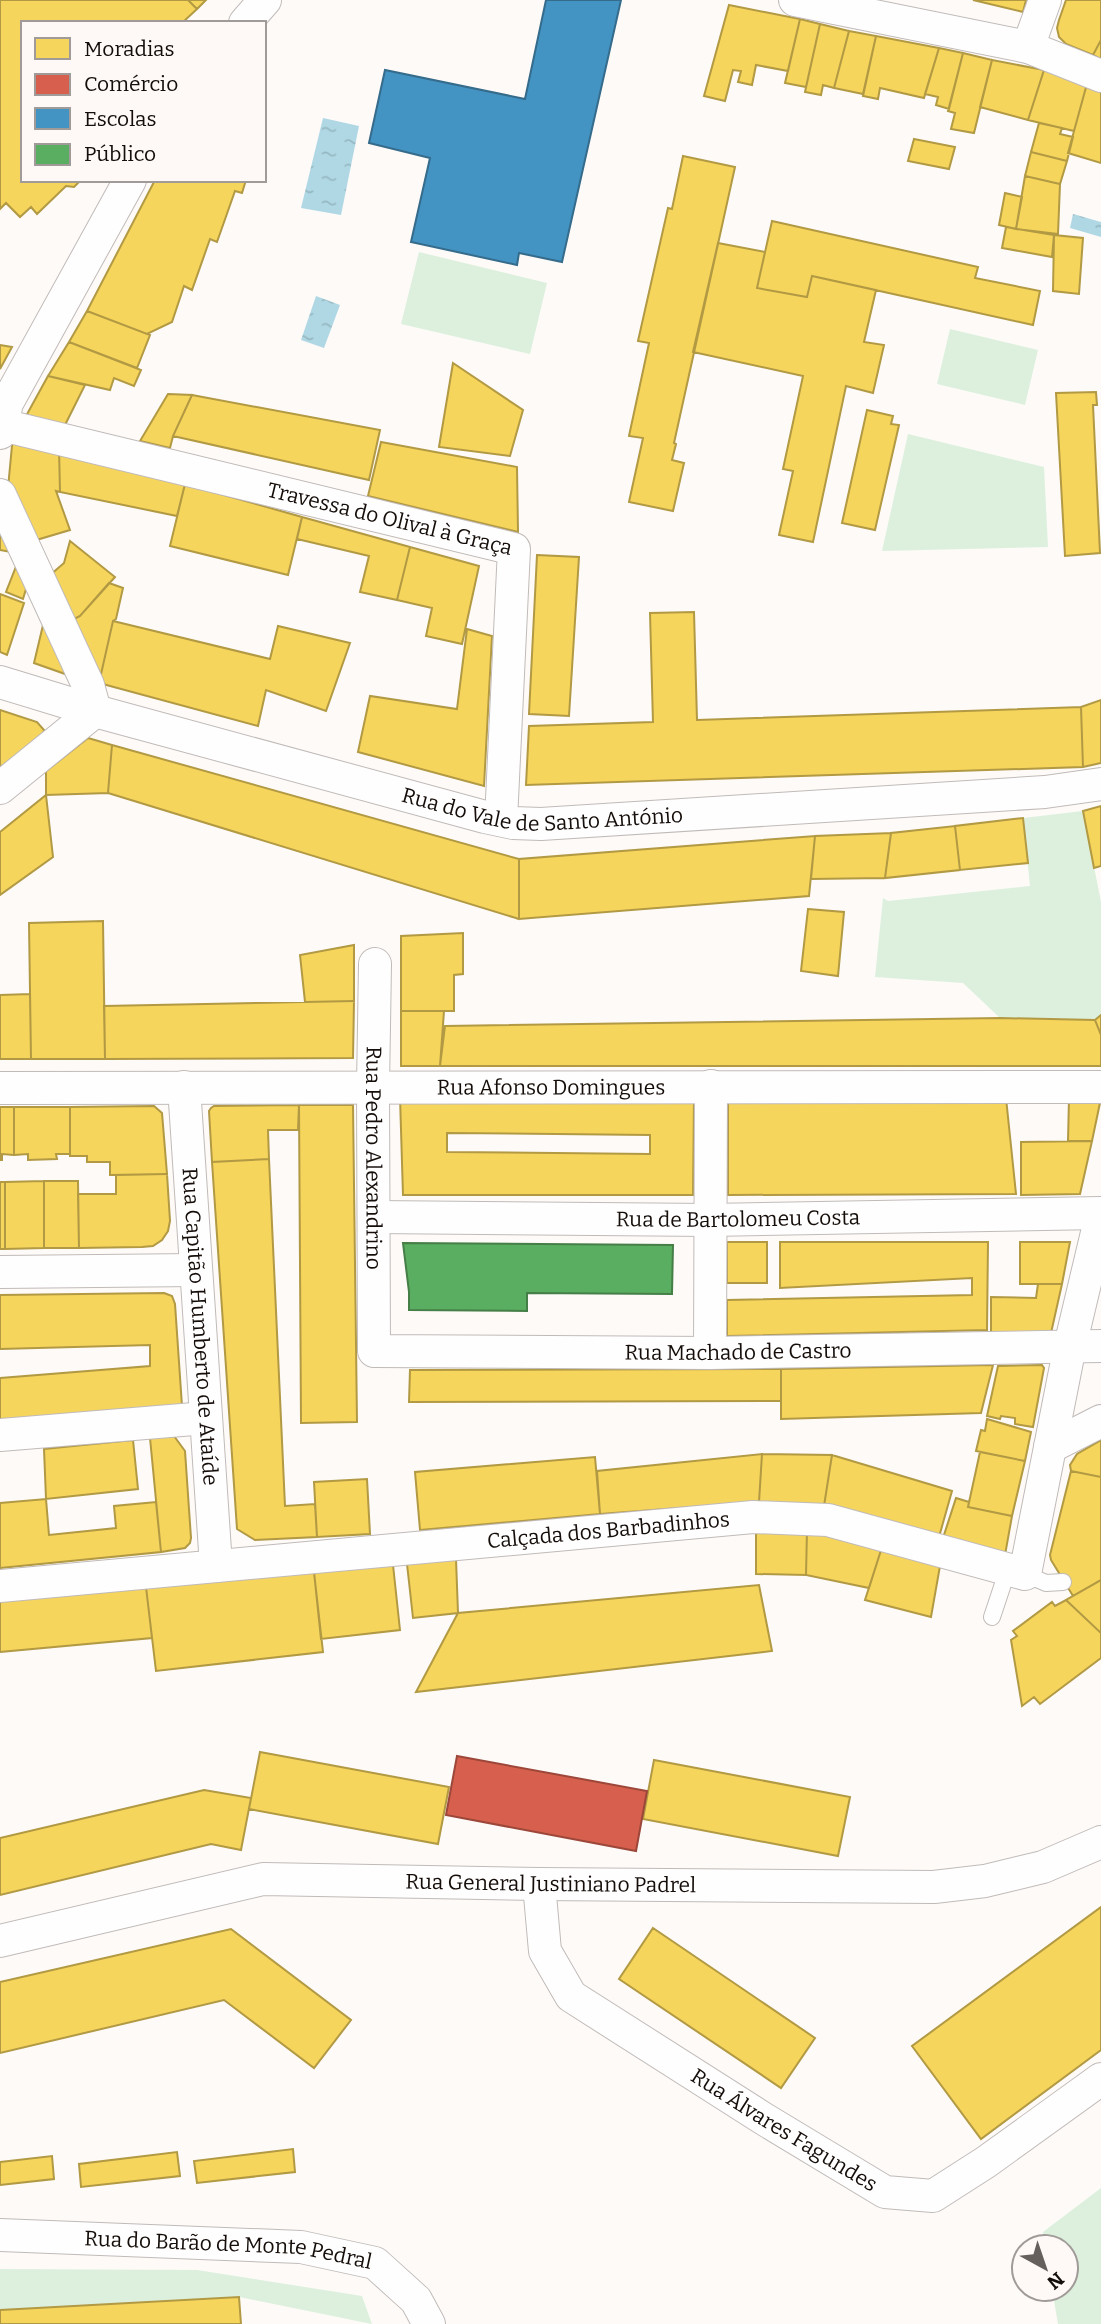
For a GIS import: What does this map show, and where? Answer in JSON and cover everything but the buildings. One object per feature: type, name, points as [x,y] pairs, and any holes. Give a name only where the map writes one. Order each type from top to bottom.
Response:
[{"type":"street","points":[[247,21],[265,0]]},
{"type":"street","points":[[795,0],[1028,47],[1101,76]]},
{"type":"street","points":[[1028,47],[1045,0]]},
{"type":"street","points":[[1,429],[7,403],[129,182]]},
{"type":"street","name":"Travessa do Olival à Graça","points":[[1,429],[514,549],[500,820]]},
{"type":"street","points":[[0,495],[88,685],[95,711],[0,788]]},
{"type":"street","name":"Rua do Vale de Santo António","points":[[0,682],[95,711],[500,820],[541,824],[1045,792],[1101,784]]},
{"type":"street","name":"Rua Pedro Alexandrino","points":[[374,1352],[375,964]]},
{"type":"street","points":[[710,1353],[711,1086]]},
{"type":"street","name":"Rua Capitão Humberto de Ataíde","points":[[184,1087],[216,1566]]},
{"type":"street","name":"Rua Afonso Domingues","points":[[0,1088],[1101,1087]]},
{"type":"street","points":[[1018,1572],[1050,1447],[1086,1346],[1101,1215]]},
{"type":"street","name":"Rua de Bartolomeu Costa","points":[[374,1217],[710,1220],[1101,1215]]},
{"type":"street","points":[[0,1272],[196,1270]]},
{"type":"street","name":"Rua Machado de Castro","points":[[374,1352],[710,1353],[1086,1346]]},
{"type":"street","points":[[0,1436],[206,1418]]},
{"type":"street","points":[[1050,1447],[1101,1421]]},
{"type":"street","name":"Calçada dos Barbadinhos","points":[[0,1586],[753,1517],[828,1520],[1018,1572]]},
{"type":"street","name":"Rua General Justiniano Padrel","points":[[0,1941],[264,1878],[539,1884],[934,1887],[985,1881],[1043,1867],[1101,1842]]},
{"type":"street","name":"Rua Álvares Fagundes","points":[[539,1884],[545,1951],[571,1996],[764,2119],[885,2192],[933,2196],[986,2162],[1101,2079]]},
{"type":"street","name":"Rua do Barão de Monte Pedral","points":[[0,2235],[301,2247],[375,2263],[416,2301],[429,2324]]},
{"type":"lane","points":[[992,1617],[1003,1584],[1018,1572],[1046,1583],[1063,1582]]},
{"type":"green space","points":[[419,252],[547,283],[530,354],[401,324]]},
{"type":"green space","points":[[950,329],[1038,350],[1025,405],[937,384]]},
{"type":"green space","points":[[908,434],[1044,467],[1048,547],[882,551]]},
{"type":"green space","points":[[1083,811],[1101,902],[1101,1015],[1095,1020],[1000,1018],[963,983],[875,977],[883,898],[888,901],[1030,886],[1023,818]]},
{"type":"green space","points":[[1101,2188],[1101,2324],[1058,2324],[1054,2303],[1080,2303],[1080,2233],[1043,2232]]},
{"type":"green space","points":[[0,2269],[197,2270],[362,2296],[372,2324],[239,2297],[0,2310]]},
{"type":"water","points":[[323,118],[359,126],[341,215],[301,208]]},
{"type":"water","points":[[1073,214],[1101,222],[1101,237],[1070,228]]},
{"type":"water","points":[[316,296],[340,305],[324,348],[301,340]]}]
